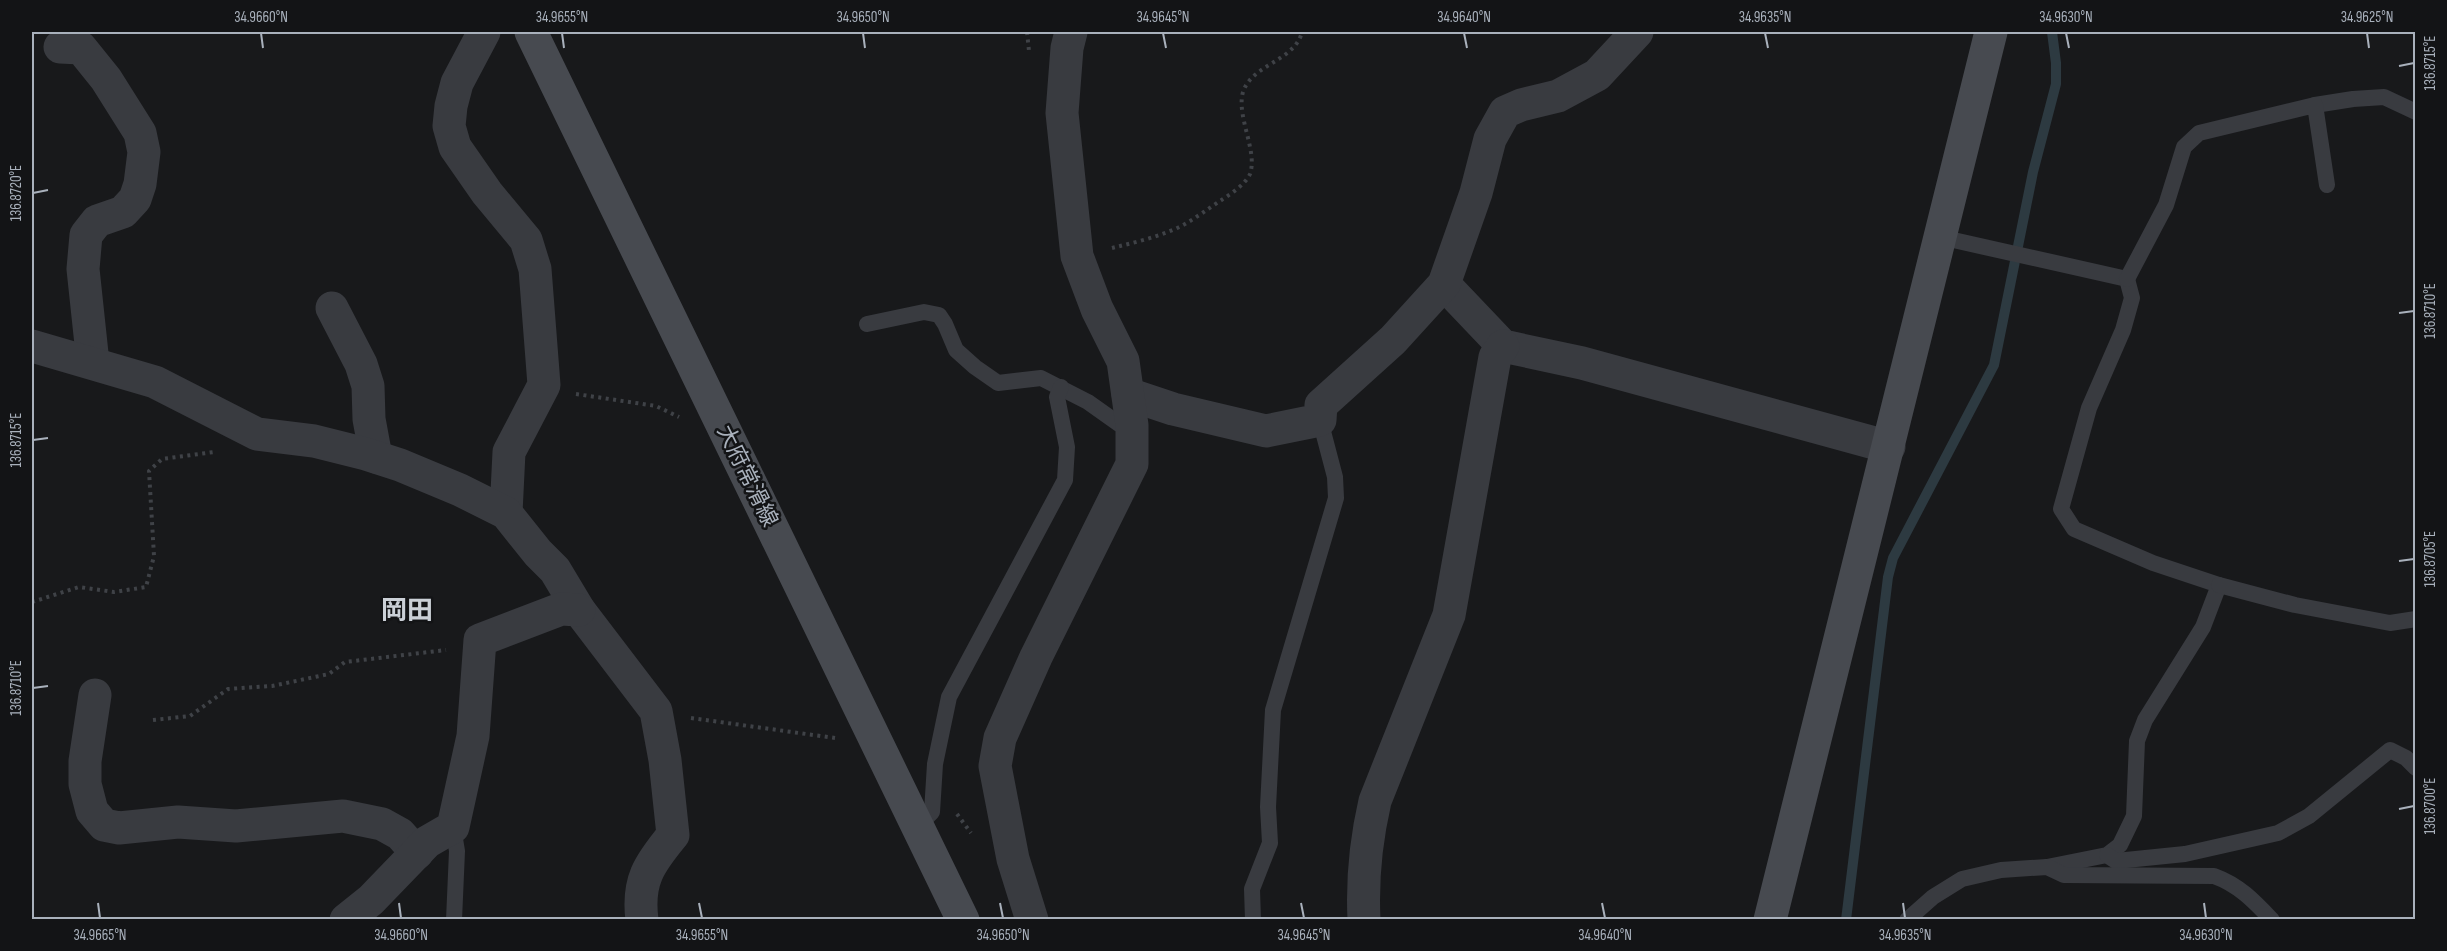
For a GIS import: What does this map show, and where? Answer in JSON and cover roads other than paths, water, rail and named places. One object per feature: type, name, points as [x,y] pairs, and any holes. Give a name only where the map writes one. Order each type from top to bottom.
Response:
[{"type":"main road","name":"大府常滑線","points":[[531,32],[963,920]]},
{"type":"main road","points":[[1770,920],[1992,32]]},
{"type":"street","points":[[484,32],[457,83],[449,126],[455,147],[487,192],[526,240],[535,269],[544,385],[509,452],[507,513]]},
{"type":"street","points":[[1032,920],[1013,859],[995,766],[1000,738],[1036,657],[1132,464],[1130,410],[1123,361],[1097,309],[1077,256],[1062,113],[1067,48],[1071,32]]},
{"type":"street","points":[[1130,410],[1173,409],[1266,431],[1320,420],[1321,405],[1393,340],[1444,284],[1476,193],[1490,139],[1505,112],[1521,105],[1558,96],[1597,75],[1637,32]]},
{"type":"street","points":[[60,47],[81,48],[105,79],[140,133],[144,152],[140,184],[135,199],[123,213],[97,221],[86,235],[83,269],[93,363]]},
{"type":"street","points":[[1444,284],[1503,346],[1582,363],[1888,447]]},
{"type":"street","points":[[332,308],[361,364],[368,386],[369,419],[376,457]]},
{"type":"street","points":[[32,346],[155,382],[257,434],[314,441],[376,457],[460,490],[507,513],[538,553],[555,570],[579,610],[656,711],[665,760],[672,835],[651,861],[640,898],[642,920]]},
{"type":"street","points":[[1364,920],[1363,894],[1368,830],[1375,801],[1449,615],[1495,357],[1503,346]]},
{"type":"street","points":[[346,920],[371,900],[428,843],[453,827],[473,736],[480,640],[561,609],[579,610]]},
{"type":"street","points":[[95,694],[85,760],[85,784],[92,811],[104,825],[119,828],[178,822],[236,826],[343,816],[382,824],[400,834],[417,853]]},
{"type":"lane","points":[[2415,112],[2384,97],[2353,99],[2315,105],[2199,133],[2184,147],[2166,205],[2127,279],[2132,298],[2123,330],[2090,408],[2061,509],[2074,529],[2153,563],[2219,585],[2295,605],[2390,623],[2415,619]]},
{"type":"lane","points":[[2315,105],[2327,185]]},
{"type":"lane","points":[[1940,237],[2127,279]]},
{"type":"lane","points":[[867,324],[924,312],[939,315],[956,350],[975,368],[998,382],[1041,378],[1088,402],[1119,424],[1130,410]]},
{"type":"lane","points":[[918,826],[932,812],[935,764],[949,697],[1065,480],[1067,447],[1058,397],[1061,387]]},
{"type":"lane","points":[[1253,920],[1252,889],[1270,843],[1268,807],[1273,710],[1336,498],[1335,477],[1320,420]]},
{"type":"lane","points":[[1907,920],[1934,897],[1962,879],[2001,870],[2047,867],[2107,855],[2120,845],[2134,816],[2137,741],[2145,720],[2203,627],[2219,585]]},
{"type":"lane","points":[[2107,855],[2116,861],[2128,860],[2185,854],[2250,841],[2278,833],[2309,816],[2390,750],[2406,758],[2415,768]]},
{"type":"lane","points":[[453,827],[457,851],[454,920]]},
{"type":"lane","points":[[2047,867],[2064,875],[2214,876],[2231,882],[2245,891],[2272,920]]},
{"type":"waterway","points":[[1846,920],[1888,577],[1893,558],[1994,365],[2033,172],[2056,84],[2052,32]]},
{"type":"district","name":"岡田","points":[[407,611]]}]
